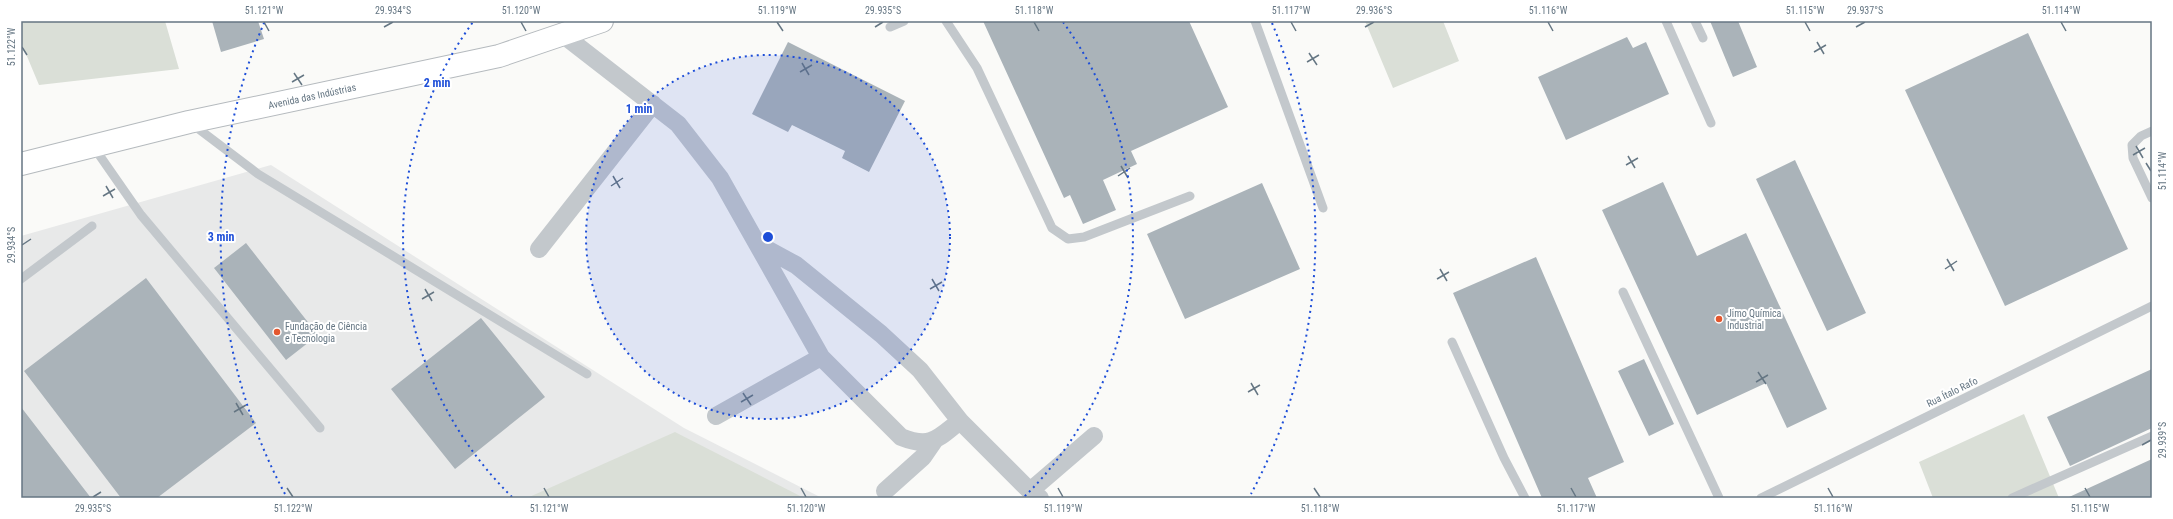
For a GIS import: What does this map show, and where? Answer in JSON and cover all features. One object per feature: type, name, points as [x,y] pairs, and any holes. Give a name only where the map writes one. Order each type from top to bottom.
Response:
[{"type":"main road","name":"Avenida das Indústrias","points":[[21,164],[189,122],[498,56],[602,21]]},
{"type":"street","points":[[562,34],[678,124],[720,178],[821,357],[901,437],[917,444],[934,441]]},
{"type":"street","points":[[539,249],[653,104]]},
{"type":"street","points":[[759,245],[796,265],[880,334],[920,370],[960,421],[1035,494],[1094,436]]},
{"type":"street","points":[[716,416],[821,357]]},
{"type":"street","points":[[885,491],[923,457],[934,441],[960,421]]},
{"type":"lane","points":[[890,27],[904,21]]},
{"type":"lane","points":[[946,21],[977,68],[1052,228],[1068,239],[1084,237],[1190,196]]},
{"type":"lane","points":[[1255,21],[1323,208]]},
{"type":"lane","points":[[1666,21],[1711,123]]},
{"type":"lane","points":[[1695,21],[1703,38]]},
{"type":"lane","points":[[189,122],[258,174],[587,374]]},
{"type":"lane","points":[[2152,131],[2141,136],[2132,145],[2133,158],[2152,198]]},
{"type":"lane","points":[[93,146],[141,215],[320,428]]},
{"type":"lane","points":[[21,279],[92,226]]},
{"type":"lane","points":[[1623,292],[1719,498]]},
{"type":"lane","name":"Rua Ítalo Rafo","points":[[1761,498],[2152,306]]},
{"type":"lane","points":[[1452,342],[1504,458],[1525,498]]},
{"type":"lane","points":[[2012,498],[2152,436]]},
{"type":"shaded area","points":[[21,21],[165,21],[179,69],[39,85],[21,42]]},
{"type":"shaded area","points":[[1365,21],[1443,21],[1459,61],[1393,88]]},
{"type":"shaded area","name":"Fundação de Ciência e Tecnologia","points":[[271,165],[684,428],[822,498],[21,498],[21,236]]},
{"type":"shaded area","points":[[2024,414],[2059,498],[1933,498],[1919,462]]},
{"type":"shaded area","points":[[675,432],[804,498],[527,498]]},
{"type":"building","points":[[212,21],[258,21],[264,39],[221,52]]},
{"type":"building","points":[[983,21],[1189,21],[1228,107],[1131,151],[1137,164],[1103,180],[1116,210],[1083,224],[1070,195],[1064,198]]},
{"type":"building","points":[[1710,21],[1738,21],[1757,67],[1733,77]]},
{"type":"building","points":[[2028,33],[2128,249],[2005,306],[1905,90]]},
{"type":"building","points":[[1627,37],[1633,48],[1646,42],[1669,94],[1566,140],[1538,77]]},
{"type":"building","points":[[788,42],[905,101],[869,172],[842,158],[845,151],[792,125],[788,132],[752,114]]},
{"type":"building","points":[[1795,160],[1866,313],[1827,331],[1756,179]]},
{"type":"building","name":"Jimo Química Industrial","points":[[1663,182],[1697,256],[1746,233],[1827,409],[1787,428],[1766,383],[1697,415],[1602,210]]},
{"type":"building","points":[[1262,183],[1300,269],[1185,319],[1147,234]]},
{"type":"building","points":[[246,243],[318,335],[286,360],[214,268]]},
{"type":"building","points":[[1536,257],[1624,462],[1588,478],[1597,498],[1542,498],[1453,293]]},
{"type":"building","points":[[146,278],[256,423],[157,498],[121,498],[24,371]]},
{"type":"building","points":[[481,318],[545,397],[455,469],[391,389]]},
{"type":"building","points":[[1644,359],[1674,424],[1649,436],[1618,371]]},
{"type":"building","points":[[2152,369],[2152,428],[2070,466],[2047,417]]},
{"type":"building","points":[[21,407],[91,498],[21,498]]},
{"type":"building","points":[[2152,459],[2152,498],[2067,498]]},
{"type":"place","name":"Jimo Química Industrial","points":[[1719,319]]},
{"type":"place","name":"Fundação de Ciência e Tecnologia","points":[[277,332]]}]
